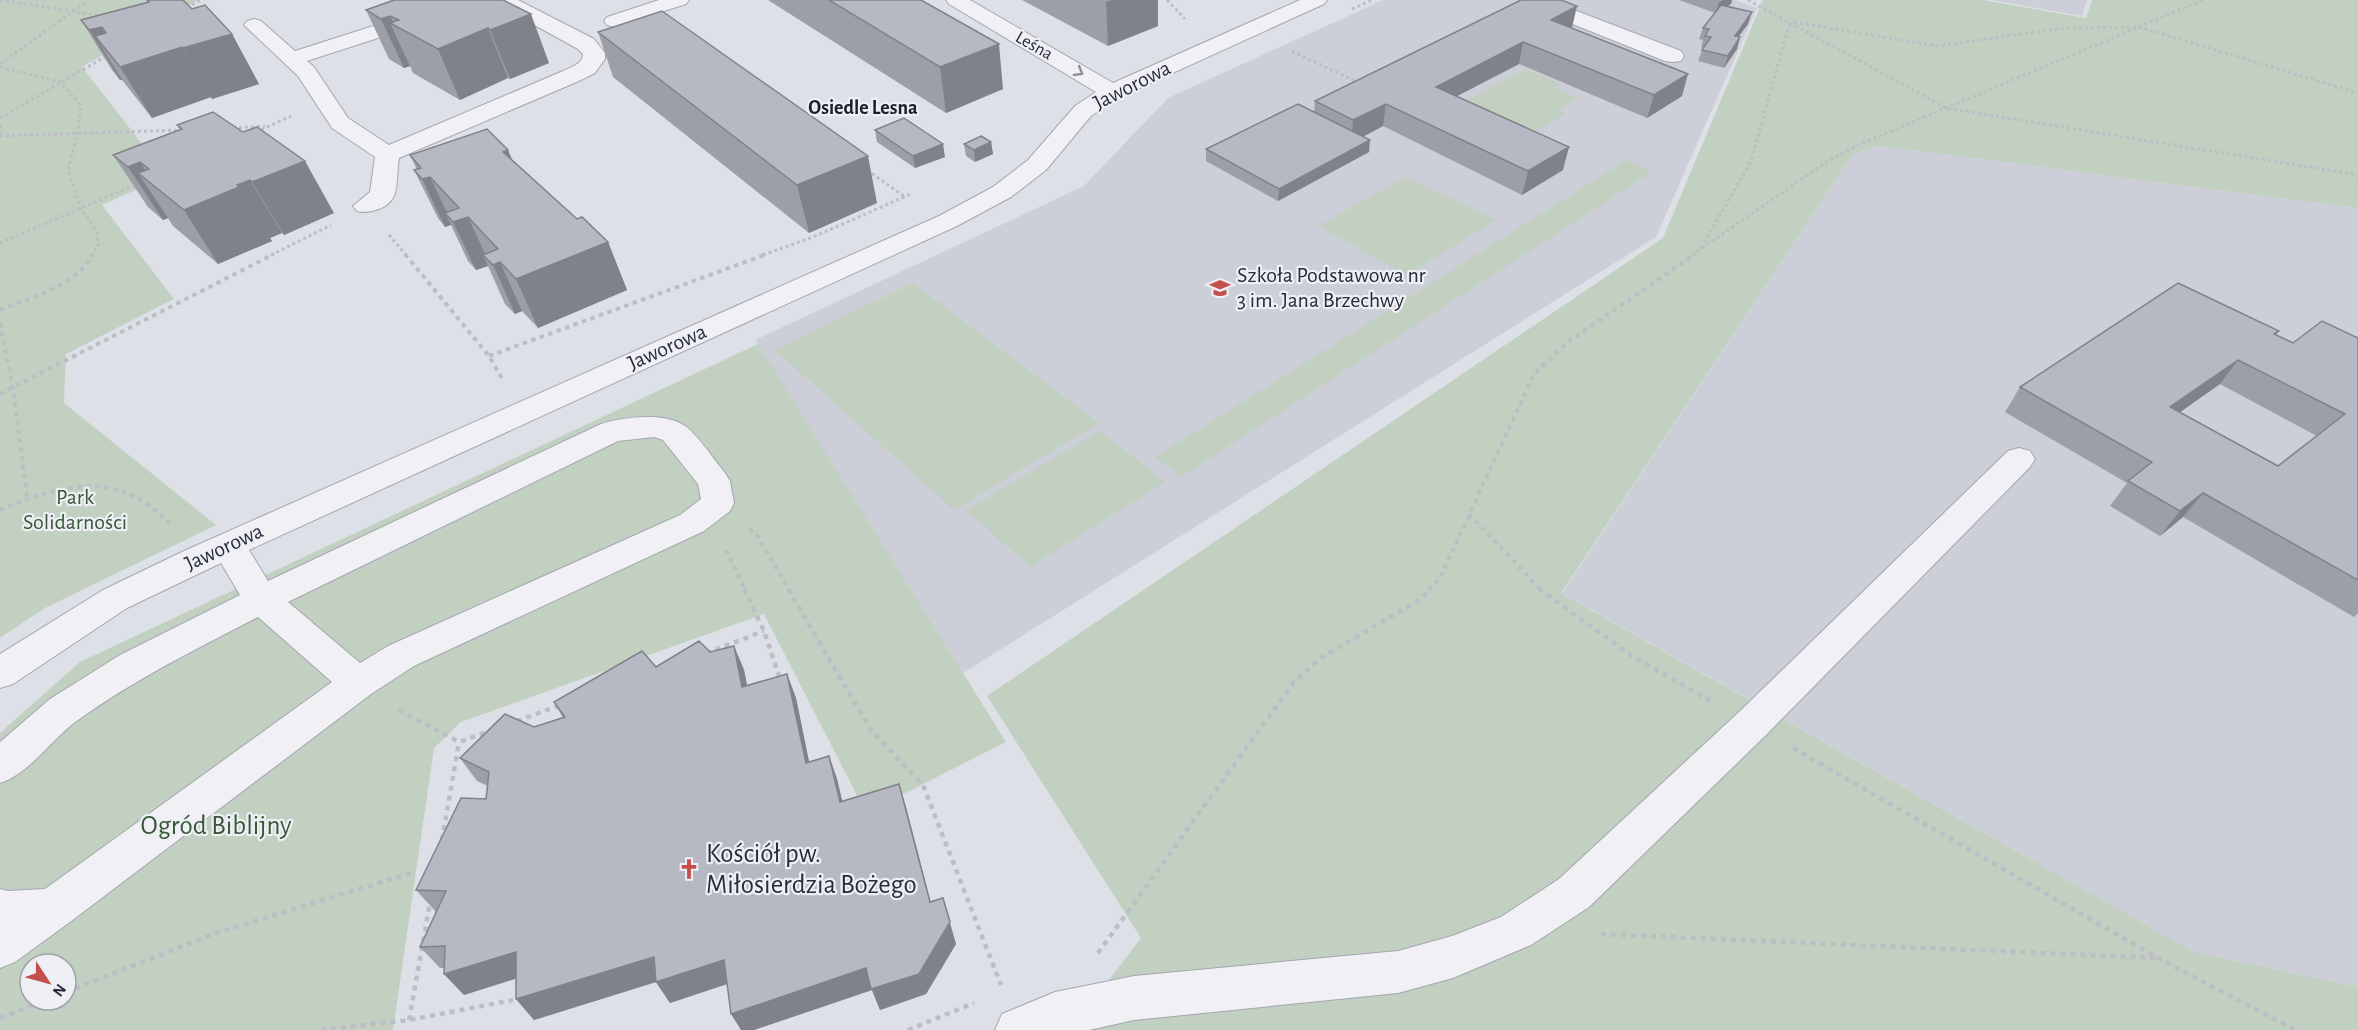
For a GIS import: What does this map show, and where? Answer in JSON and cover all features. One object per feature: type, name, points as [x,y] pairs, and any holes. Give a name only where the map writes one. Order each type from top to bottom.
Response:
[{"type":"street","points":[[292,59],[476,0]]},
{"type":"street","points":[[387,154],[571,76],[587,68],[594,60],[594,53],[586,44],[502,0]]},
{"type":"street","points":[[614,21],[679,0]]},
{"type":"street","name":"Leśna","points":[[956,0],[1112,92]]},
{"type":"street","name":"Jaworowa","points":[[0,673],[115,598],[948,221],[1002,192],[1037,165],[1083,111],[1112,92],[1317,0]]},
{"type":"street","points":[[1530,0],[1673,56]]},
{"type":"street","points":[[254,25],[306,72],[340,123],[387,154]]},
{"type":"street","points":[[366,206],[382,195],[387,154]]},
{"type":"street","points":[[0,766],[63,710],[133,665],[612,431],[655,428],[674,434],[714,481],[718,503],[692,523],[401,656],[358,683],[0,947]]},
{"type":"street","points":[[1037,1023],[1134,998],[1398,972],[1453,957],[1516,931],[1574,893],[1759,717],[2019,459]]},
{"type":"street","points":[[230,544],[238,563],[262,600],[358,683]]},
{"type":"street","points":[[0,909],[8,911],[55,908]]},
{"type":"path","points":[[0,0],[110,17]]},
{"type":"path","points":[[0,65],[89,0]]},
{"type":"path","points":[[183,10],[201,0]]},
{"type":"path","points":[[1167,0],[1187,21]]},
{"type":"path","points":[[1748,0],[1946,108],[2358,175]]},
{"type":"path","points":[[1037,1023],[1294,681],[1322,657],[1421,599],[1440,578],[1534,374],[1568,342],[1828,161],[1858,145],[2203,0]]},
{"type":"path","points":[[1790,22],[1937,46],[2064,28],[2139,27],[2358,93]]},
{"type":"path","points":[[1700,250],[1751,161],[1790,22]]},
{"type":"path","points":[[1290,51],[1357,82]]},
{"type":"path","points":[[0,118],[110,53]]},
{"type":"path","points":[[0,65],[61,82],[81,106],[77,135],[68,170],[81,209],[96,231],[99,244],[87,265],[67,282],[0,310]]},
{"type":"path","points":[[248,135],[325,101]]},
{"type":"path","points":[[0,125],[0,134],[77,135],[185,130]]},
{"type":"path","points":[[233,128],[269,126]]},
{"type":"path","points":[[866,170],[913,202]]},
{"type":"path","points":[[0,243],[143,182]]},
{"type":"path","points":[[489,356],[813,237],[915,192]]},
{"type":"path","points":[[0,394],[366,206],[489,356],[506,387]]},
{"type":"path","points":[[0,323],[13,388],[27,498]]},
{"type":"path","points":[[0,510],[27,498],[68,488],[102,487],[135,497],[174,527],[179,534]]},
{"type":"path","points":[[718,503],[721,539],[764,631],[783,688]]},
{"type":"path","points":[[718,503],[758,537],[871,730],[923,785],[1004,992]]},
{"type":"path","points":[[1469,513],[1534,585],[1632,656],[1759,717],[2158,958],[2295,1030]]},
{"type":"path","points":[[699,655],[764,631]]},
{"type":"path","points":[[514,722],[568,702]]},
{"type":"path","points":[[397,709],[459,742],[492,730]]},
{"type":"path","points":[[440,846],[459,742]]},
{"type":"path","points":[[78,987],[216,933],[411,873]]},
{"type":"path","points":[[409,1020],[432,893]]},
{"type":"path","points":[[1599,934],[2158,958]]},
{"type":"path","points":[[321,1030],[409,1020],[513,1000]]},
{"type":"path","points":[[0,1018],[18,1011]]},
{"type":"shaded area","name":"Szkoła Podstawowa nr 3 im. Jana Brzechwy","points":[[1383,0],[1735,0],[1757,8],[1656,237],[963,673],[755,340],[1084,186],[1168,98]]},
{"type":"shaded area","points":[[1991,0],[2087,0],[2082,16]]},
{"type":"shaded area","points":[[1881,146],[2358,208],[2358,987],[2194,952],[1562,593],[1853,154]]},
{"type":"green space","name":"Park Solidarności","points":[[0,0],[198,0],[82,67],[167,176],[102,205],[174,299],[66,354],[64,403],[216,525],[45,608],[0,638]]},
{"type":"green space","points":[[1763,0],[1983,0],[2086,18],[2092,0],[2358,0],[2358,208],[1880,146],[1853,154],[1561,593],[2194,952],[2358,987],[2358,1030],[1071,1030],[1141,938],[987,696],[1663,238]]},
{"type":"green space","points":[[1525,69],[1561,84],[1555,88],[1578,98],[1558,110],[1566,113],[1526,138],[1465,101]]},
{"type":"green space","points":[[1627,160],[1652,172],[1181,477],[1155,457]]},
{"type":"green space","points":[[1406,177],[1496,220],[1407,275],[1318,226]]},
{"type":"green space","points":[[913,283],[1099,423],[954,510],[775,350]]},
{"type":"green space","name":"Ogród Biblijny","points":[[758,344],[1006,742],[866,813],[764,614],[461,722],[434,748],[393,1030],[0,1030],[0,733],[80,662]]},
{"type":"green space","points":[[1100,431],[1165,482],[1030,567],[966,510]]},
{"type":"building","points":[[147,0],[183,0],[192,9],[205,5],[232,34],[120,67],[95,36],[106,33],[102,27],[89,30],[81,20],[149,2]]},
{"type":"building","points":[[394,0],[503,0],[531,14],[490,30],[488,28],[438,49],[390,23],[399,20],[390,16],[381,19],[366,10]]},
{"type":"building","points":[[829,0],[921,0],[999,44],[940,67]]},
{"type":"building","points":[[1521,0],[1561,0],[1577,6],[1551,20],[1688,74],[1654,95],[1523,42],[1436,87],[1569,147],[1528,171],[1386,104],[1353,120],[1315,101]]},
{"type":"building","points":[[1721,5],[1752,12],[1735,36],[1740,37],[1728,56],[1702,50],[1711,37],[1705,36],[1709,29],[1703,28]]},
{"type":"building","points":[[662,11],[868,156],[797,185],[598,32]]},
{"type":"building","points":[[1298,104],[1370,140],[1279,189],[1206,149]]},
{"type":"building","points":[[213,112],[243,132],[257,127],[305,161],[252,182],[250,180],[237,185],[239,187],[184,210],[138,173],[149,169],[140,162],[128,167],[113,155],[182,129],[177,125]]},
{"type":"building","points":[[904,118],[943,144],[913,156],[875,130]]},
{"type":"building","points":[[487,129],[508,150],[503,152],[577,219],[582,217],[608,242],[516,279],[500,262],[493,265],[483,255],[498,249],[468,217],[453,222],[445,213],[459,208],[430,177],[422,179],[414,170],[421,168],[410,155]]},
{"type":"building","points":[[981,136],[991,142],[974,150],[964,144]]},
{"type":"building","points":[[2178,283],[2279,331],[2274,334],[2293,343],[2322,321],[2358,338],[2358,580],[2203,493],[2180,511],[2128,481],[2152,462],[2020,387]],"holes":[[[2238,360],[2345,414],[2278,466],[2170,407]]]},
{"type":"building","name":"Kościół pw. Miłosierdzia Bożego","points":[[699,641],[710,652],[734,646],[742,687],[787,674],[806,763],[829,756],[840,802],[899,784],[930,902],[943,898],[950,922],[919,974],[871,989],[866,968],[731,1014],[724,960],[656,982],[654,957],[516,999],[516,952],[444,974],[445,946],[420,947],[446,891],[416,890],[461,798],[486,799],[489,772],[460,758],[505,714],[534,727],[565,717],[554,702],[642,651],[656,667]]},
{"type":"place","name":"Szkoła Podstawowa nr 3 im. Jana Brzechwy","points":[[1220,288]]},
{"type":"place","name":"Kościół pw. Miłosierdzia Bożego","points":[[689,869]]},
{"type":"district","name":"Osiedle Lesna","points":[[863,108]]}]
